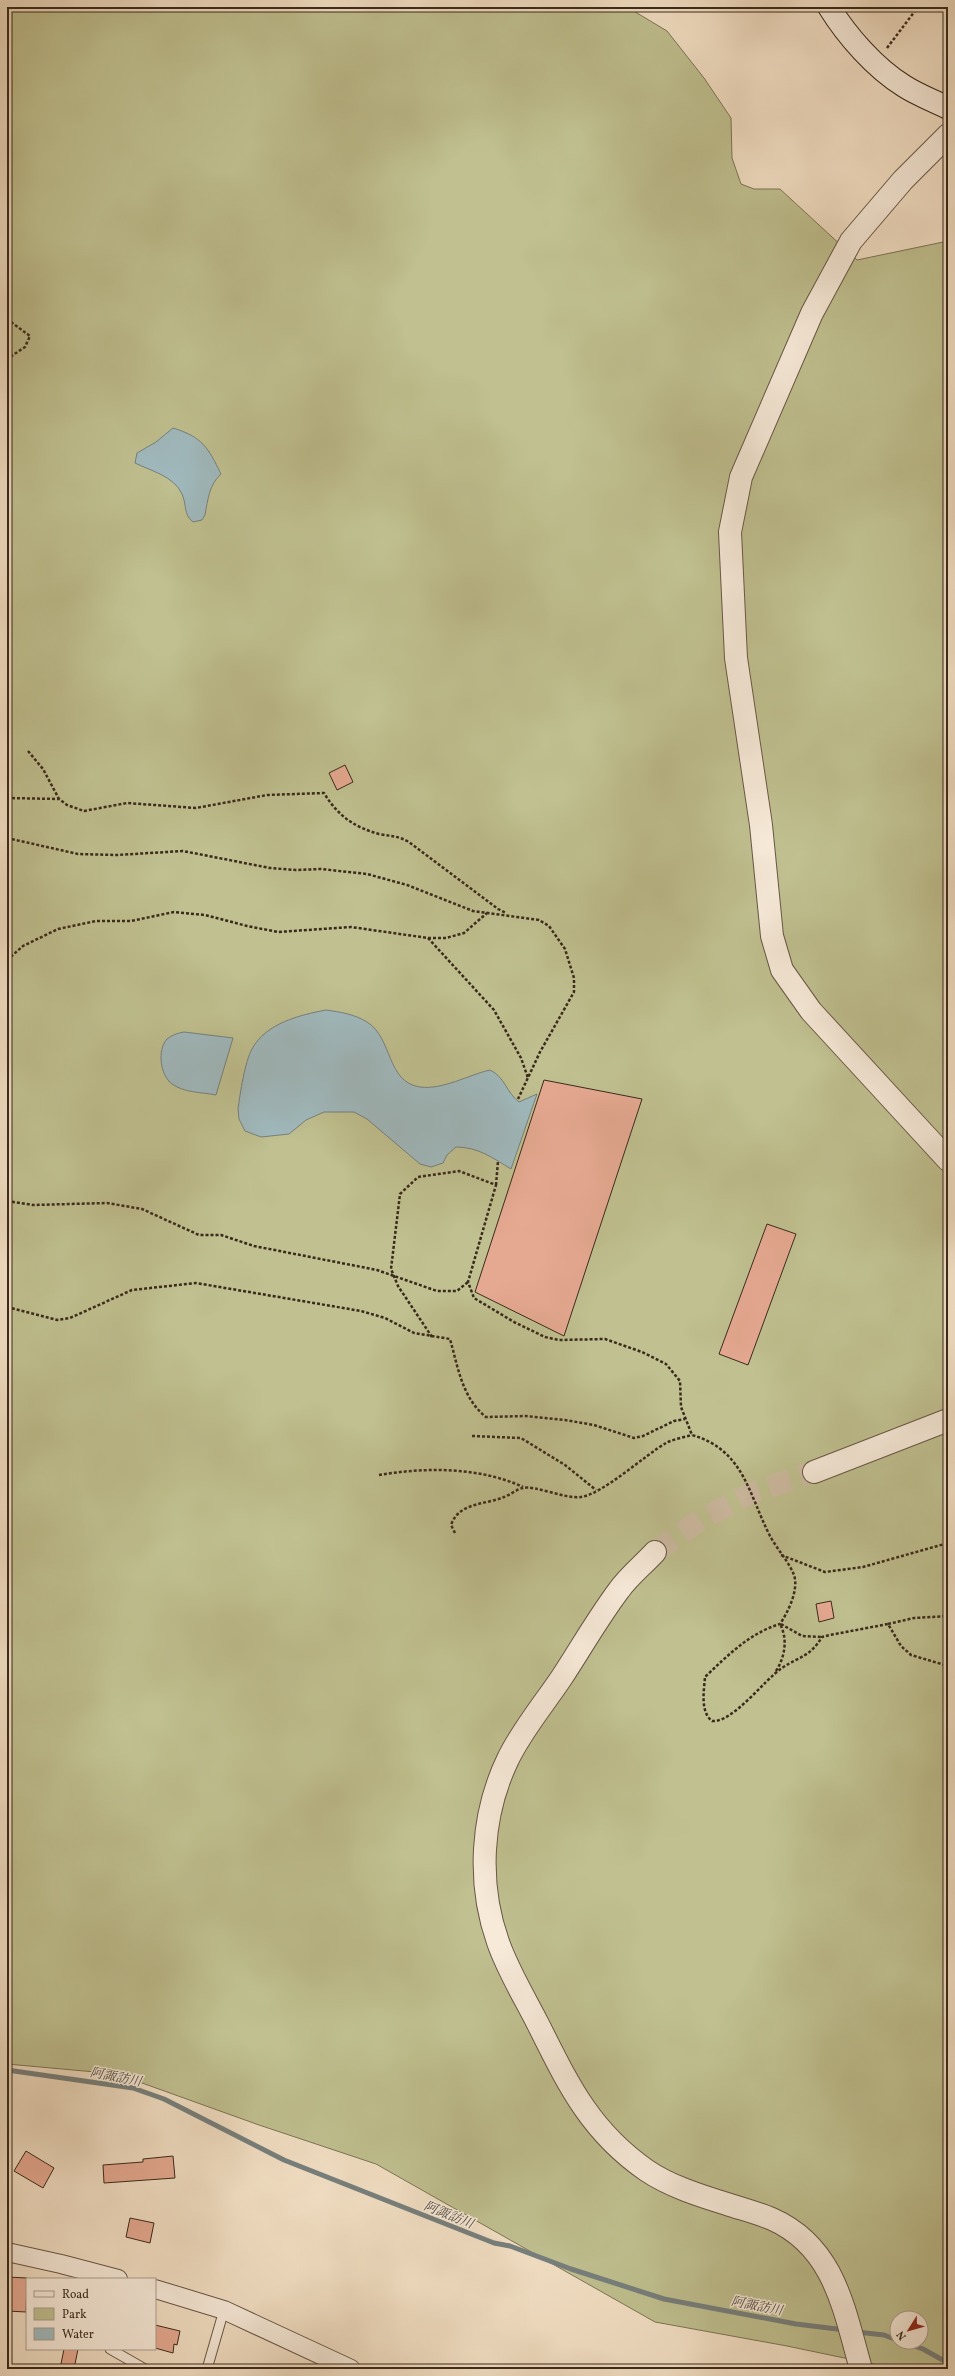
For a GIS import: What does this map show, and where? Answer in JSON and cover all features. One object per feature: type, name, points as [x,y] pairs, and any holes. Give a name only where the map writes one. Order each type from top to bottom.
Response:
[{"type":"street","points":[[829,7],[840,25],[875,62],[904,86],[948,108]]},
{"type":"street","points":[[948,135],[903,180],[851,241],[815,306],[741,477],[730,532],[736,658],[761,826],[772,936],[782,970],[811,1011],[948,1160]]},
{"type":"street","points":[[814,1472],[948,1420]]},
{"type":"street","points":[[655,1552],[620,1588],[508,1759],[492,1799],[487,1830],[484,1862],[486,1893],[490,1919],[498,1944],[568,2082],[593,2121],[620,2149],[648,2171],[715,2200],[772,2219],[806,2240],[823,2261],[838,2291],[861,2369]]},
{"type":"street","points":[[7,2252],[115,2278]]},
{"type":"street","points":[[156,2289],[224,2310],[351,2369]]},
{"type":"lane","points":[[207,2369],[224,2310]]},
{"type":"lane","points":[[112,2350],[145,2369]]},
{"type":"path","points":[[875,62],[896,38],[918,7]]},
{"type":"path","points":[[7,275],[9,281],[7,289]]},
{"type":"path","points":[[7,319],[30,336],[25,347],[7,359]]},
{"type":"path","points":[[28,751],[43,769],[59,799],[67,805],[84,811],[127,802],[196,808],[267,796],[324,793],[338,814],[352,824],[381,834],[400,837],[409,842],[498,909],[509,914]]},
{"type":"path","points":[[7,798],[59,799]]},
{"type":"path","points":[[7,838],[78,854],[117,855],[183,851],[270,868],[296,870],[321,869],[367,874],[407,885],[473,910],[487,913],[509,914],[539,920],[549,926],[565,948],[576,985],[574,992],[540,1052],[518,1100]]},
{"type":"path","points":[[7,960],[23,946],[58,929],[96,921],[131,921],[174,912],[205,915],[278,932],[351,927],[428,938],[446,938],[464,933],[487,913]]},
{"type":"path","points":[[428,938],[494,1010],[521,1058],[528,1078]]},
{"type":"path","points":[[7,1201],[33,1205],[107,1202],[142,1210],[199,1235],[221,1235],[254,1246],[377,1270],[437,1291],[457,1291],[468,1282],[496,1185],[498,1161]]},
{"type":"path","points":[[432,1337],[398,1286],[391,1268],[400,1194],[418,1177],[454,1172],[470,1174],[496,1185]]},
{"type":"path","points":[[468,1282],[474,1298],[514,1322],[546,1337],[559,1340],[605,1339],[642,1352],[666,1364],[680,1381],[679,1394],[685,1419],[692,1435]]},
{"type":"path","points":[[7,1306],[38,1317],[57,1320],[70,1318],[132,1290],[156,1286],[196,1283],[361,1311],[385,1318],[414,1333],[450,1339],[462,1384],[476,1410],[486,1417],[526,1416],[565,1420],[594,1425],[634,1438],[642,1436],[674,1420],[685,1419]]},
{"type":"path","points":[[379,1475],[408,1470],[436,1470],[502,1477],[524,1487],[574,1496],[582,1496],[596,1490],[666,1443],[692,1435],[713,1442],[727,1451],[737,1464],[780,1555],[794,1576],[792,1597],[787,1614],[780,1624],[769,1627],[748,1639],[705,1676],[705,1710],[707,1717],[712,1720],[723,1719],[782,1667],[806,1656],[815,1649],[822,1637]]},
{"type":"path","points":[[472,1436],[521,1438],[565,1465],[596,1490]]},
{"type":"path","points":[[455,1533],[451,1525],[452,1521],[454,1517],[463,1510],[476,1504],[498,1500],[524,1487]]},
{"type":"path","points":[[780,1555],[825,1572],[863,1567],[948,1543]]},
{"type":"path","points":[[780,1624],[802,1636],[822,1637],[914,1618],[948,1616]]},
{"type":"path","points":[[774,1674],[780,1664],[785,1644],[785,1636],[780,1624]]},
{"type":"path","points":[[888,1624],[901,1646],[911,1655],[948,1666]]},
{"type":"green space","points":[[7,7],[627,7],[667,31],[704,78],[731,118],[732,158],[741,184],[754,189],[780,189],[857,260],[948,241],[948,2369],[897,2369],[787,2346],[655,2322],[376,2164],[259,2125],[117,2074],[7,2064]]},
{"type":"water","points":[[173,428],[183,431],[198,439],[208,450],[221,474],[211,488],[205,515],[202,520],[193,522],[190,519],[186,513],[182,494],[174,483],[168,478],[135,463],[137,453],[156,442]]},
{"type":"water","points":[[326,1010],[352,1015],[367,1022],[375,1029],[381,1038],[395,1068],[401,1077],[409,1083],[420,1087],[438,1086],[490,1070],[499,1077],[511,1094],[519,1102],[537,1094],[511,1169],[491,1157],[464,1147],[456,1147],[447,1155],[443,1163],[431,1167],[420,1164],[367,1119],[354,1112],[324,1112],[306,1120],[289,1134],[261,1137],[245,1131],[239,1119],[238,1109],[241,1087],[249,1054],[258,1040],[266,1033],[284,1022]]},
{"type":"water","points":[[184,1032],[233,1038],[216,1095],[182,1089],[172,1084],[165,1075],[161,1062],[164,1044],[171,1036]]},
{"type":"building","points":[[345,765],[353,782],[337,790],[329,773]]},
{"type":"building","points":[[544,1080],[642,1099],[564,1336],[475,1292]]},
{"type":"building","points":[[767,1224],[796,1234],[748,1365],[719,1354]]},
{"type":"building","points":[[831,1601],[834,1618],[819,1622],[816,1604]]},
{"type":"building","points":[[26,2151],[54,2168],[43,2188],[14,2171]]},
{"type":"building","points":[[173,2156],[175,2178],[104,2183],[103,2165],[143,2162],[143,2159]]},
{"type":"building","points":[[130,2218],[154,2223],[150,2243],[126,2237]]},
{"type":"building","points":[[7,2277],[27,2278],[26,2312],[7,2311]]},
{"type":"building","points":[[156,2325],[180,2331],[177,2345],[174,2344],[173,2353],[156,2348]]},
{"type":"building","points":[[64,2350],[78,2350],[74,2369],[60,2369]]},
{"type":"waterway","name":"阿諏訪川","points":[[7,2070],[133,2088],[164,2099],[284,2160],[494,2243],[510,2246],[571,2269],[664,2299],[796,2324],[845,2330]]},
{"type":"waterway","name":"阿諏訪川","points":[[857,2332],[889,2337]]},
{"type":"waterway","name":"阿諏訪川","points":[[925,2350],[948,2363]]},
{"type":"tunnel","points":[[655,1552],[700,1520],[754,1492],[814,1472]]}]
